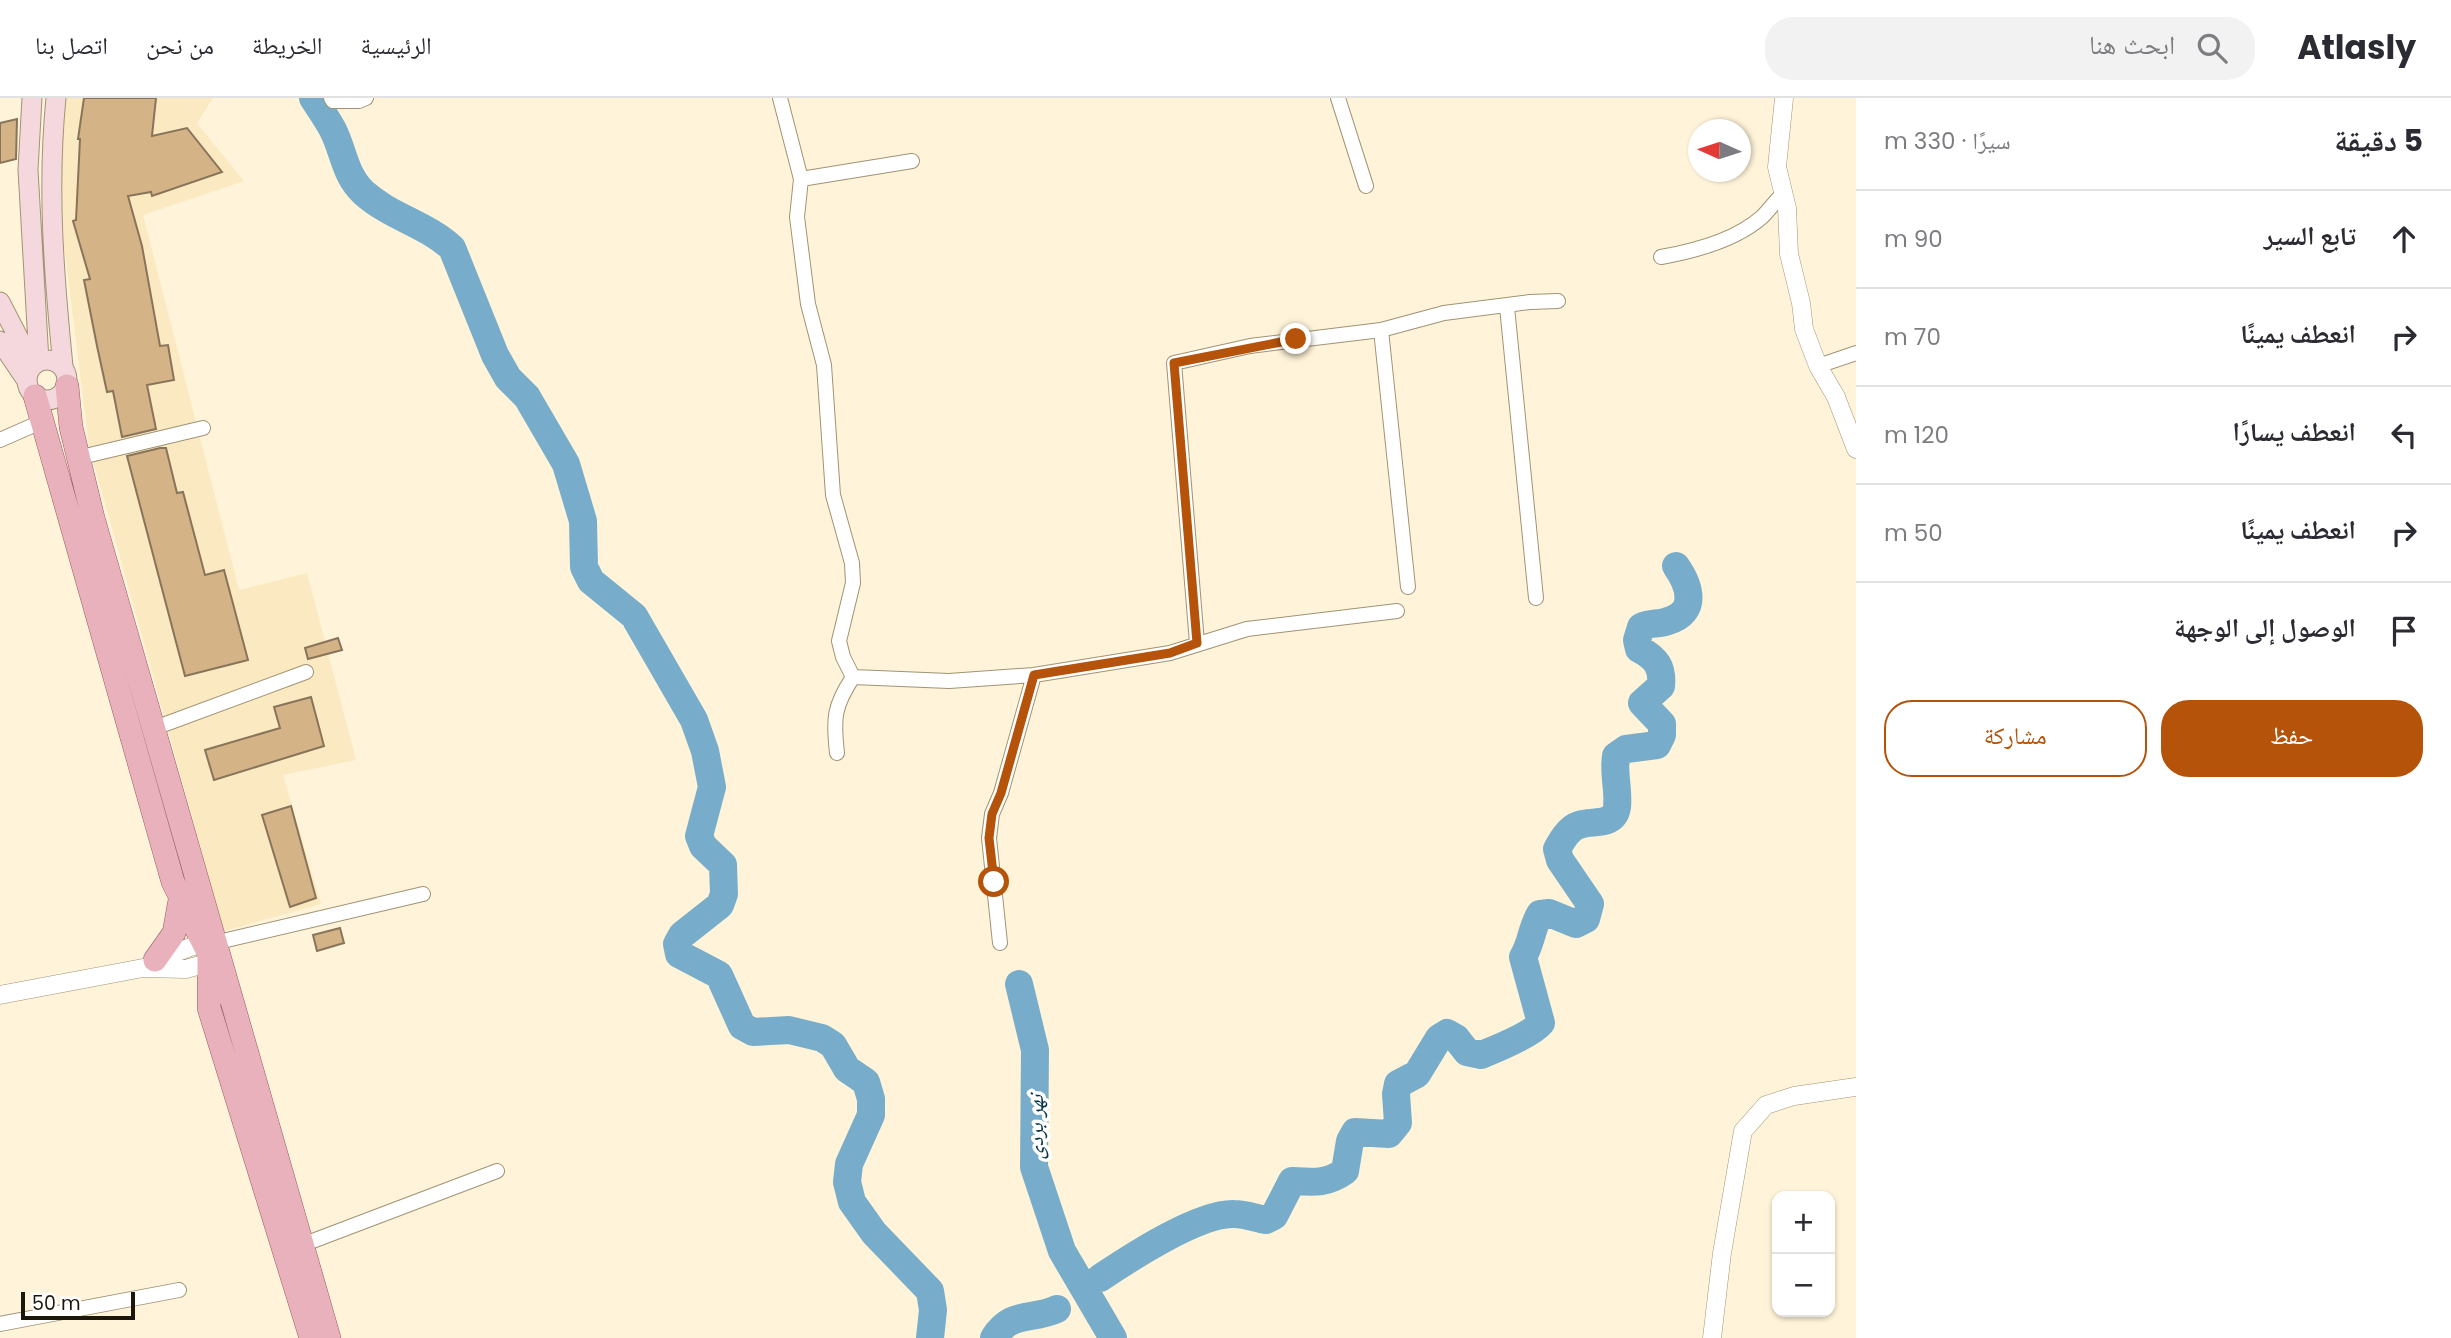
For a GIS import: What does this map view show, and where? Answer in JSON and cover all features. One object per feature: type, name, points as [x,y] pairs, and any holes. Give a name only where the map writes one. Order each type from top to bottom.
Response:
[{"type":"main road","points":[[32,98],[28,170],[33,376],[43,421],[180,900],[212,952]]},
{"type":"main road","points":[[56,98],[52,138],[52,216],[65,376],[77,458],[212,952],[231,1042],[311,1338]]},
{"type":"main road","points":[[0,302],[33,376]]},
{"type":"main road","points":[[0,341],[52,400],[65,376]]},
{"type":"main road","points":[[33,376],[50,359],[65,376]]},
{"type":"main road","points":[[149,964],[174,933],[180,900]]},
{"type":"main road","points":[[231,1042],[302,1245],[329,1338]]},
{"type":"street","points":[[331,98],[332,101],[359,101],[366,98]]},
{"type":"street","points":[[780,98],[800,179],[797,217],[808,304],[824,365],[833,495],[852,563],[853,583],[839,640],[843,657],[853,677]]},
{"type":"street","points":[[1338,98],[1366,186]]},
{"type":"street","points":[[1784,98],[1776,154],[1804,329],[1818,366],[1836,397],[1856,449]]},
{"type":"street","points":[[800,179],[912,160]]},
{"type":"street","points":[[1661,257],[1685,253],[1743,230],[1763,216],[1784,192]]},
{"type":"street","points":[[1197,643],[1174,363],[1261,344],[1381,330],[1444,313],[1531,302],[1558,302]]},
{"type":"street","points":[[1507,307],[1536,598]]},
{"type":"street","points":[[1381,330],[1408,587]]},
{"type":"street","points":[[1818,366],[1856,353]]},
{"type":"street","points":[[0,440],[43,421]]},
{"type":"street","points":[[77,458],[203,428]]},
{"type":"street","points":[[853,677],[949,681],[1034,675],[1170,653],[1197,643],[1273,625],[1397,611]]},
{"type":"street","points":[[152,729],[306,672]]},
{"type":"street","points":[[1000,943],[989,838],[992,814],[1001,793],[1034,675]]},
{"type":"street","points":[[837,753],[835,710],[839,698],[853,677]]},
{"type":"street","points":[[0,995],[212,952],[423,894]]},
{"type":"street","points":[[1712,1338],[1722,1254],[1743,1130],[1766,1105],[1794,1096],[1856,1087]]},
{"type":"street","points":[[302,1245],[497,1171]]},
{"type":"street","points":[[0,1324],[179,1290]]},
{"type":"shaded area","points":[[66,98],[213,98],[197,123],[244,181],[143,215],[239,590],[307,573],[356,760],[283,775],[321,904],[224,931],[89,446],[64,245],[61,138]]},
{"type":"building","points":[[84,98],[156,98],[152,136],[187,128],[222,172],[152,196],[151,192],[128,196],[142,246],[160,346],[168,345],[174,380],[147,385],[156,429],[122,437],[113,391],[107,392],[84,280],[90,279],[73,221],[76,220],[78,139]]},
{"type":"building","points":[[17,119],[16,159],[0,163],[0,123]]},
{"type":"building","points":[[166,448],[177,493],[183,492],[205,575],[224,570],[248,660],[185,676],[127,456]]},
{"type":"building","points":[[338,638],[342,650],[308,659],[305,648]]},
{"type":"building","points":[[311,697],[324,746],[214,780],[205,750],[280,728],[274,707]]},
{"type":"building","points":[[291,806],[316,898],[290,907],[262,815]]},
{"type":"building","points":[[340,928],[344,943],[317,951],[313,935]]},
{"type":"waterway","points":[[313,98],[333,130],[353,179],[364,193],[452,248],[495,355],[508,378],[527,397],[566,464],[583,521],[584,567],[591,581],[634,616],[694,720],[705,751],[712,787],[699,836],[703,846],[723,865],[724,894],[720,905],[682,935],[677,944],[679,954],[719,975],[742,1026],[753,1032],[789,1030],[822,1038],[833,1045],[847,1069],[866,1082],[871,1099],[871,1115],[849,1164],[847,1182],[852,1202],[874,1233],[930,1291],[933,1310],[930,1338]]},
{"type":"waterway","points":[[1100,1278],[1165,1238],[1202,1221],[1234,1214],[1266,1220],[1274,1216],[1292,1181],[1326,1180],[1345,1171],[1350,1141],[1355,1132],[1389,1134],[1398,1123],[1398,1084],[1417,1074],[1439,1038],[1447,1033],[1456,1038],[1467,1052],[1481,1055],[1522,1036],[1541,1023],[1523,957],[1540,914],[1549,913],[1576,924],[1586,919],[1590,904],[1560,860],[1557,849],[1575,827],[1612,818],[1617,807],[1616,756],[1626,749],[1657,745],[1662,735],[1662,724],[1642,703],[1661,686],[1661,673],[1654,660],[1639,649],[1637,640],[1641,627],[1678,617],[1684,611],[1688,590],[1676,566]]},
{"type":"waterway","name":"نهر بردى","points":[[1019,984],[1035,1050],[1034,1167],[1062,1251],[1113,1338]]},
{"type":"waterway","points":[[994,1338],[1007,1323],[1057,1309]]},
{"type":"route","points":[[994,882],[989,838],[992,814],[1001,793],[1034,675],[1170,653],[1197,643],[1174,363],[1208,354],[1296,339]]}]
